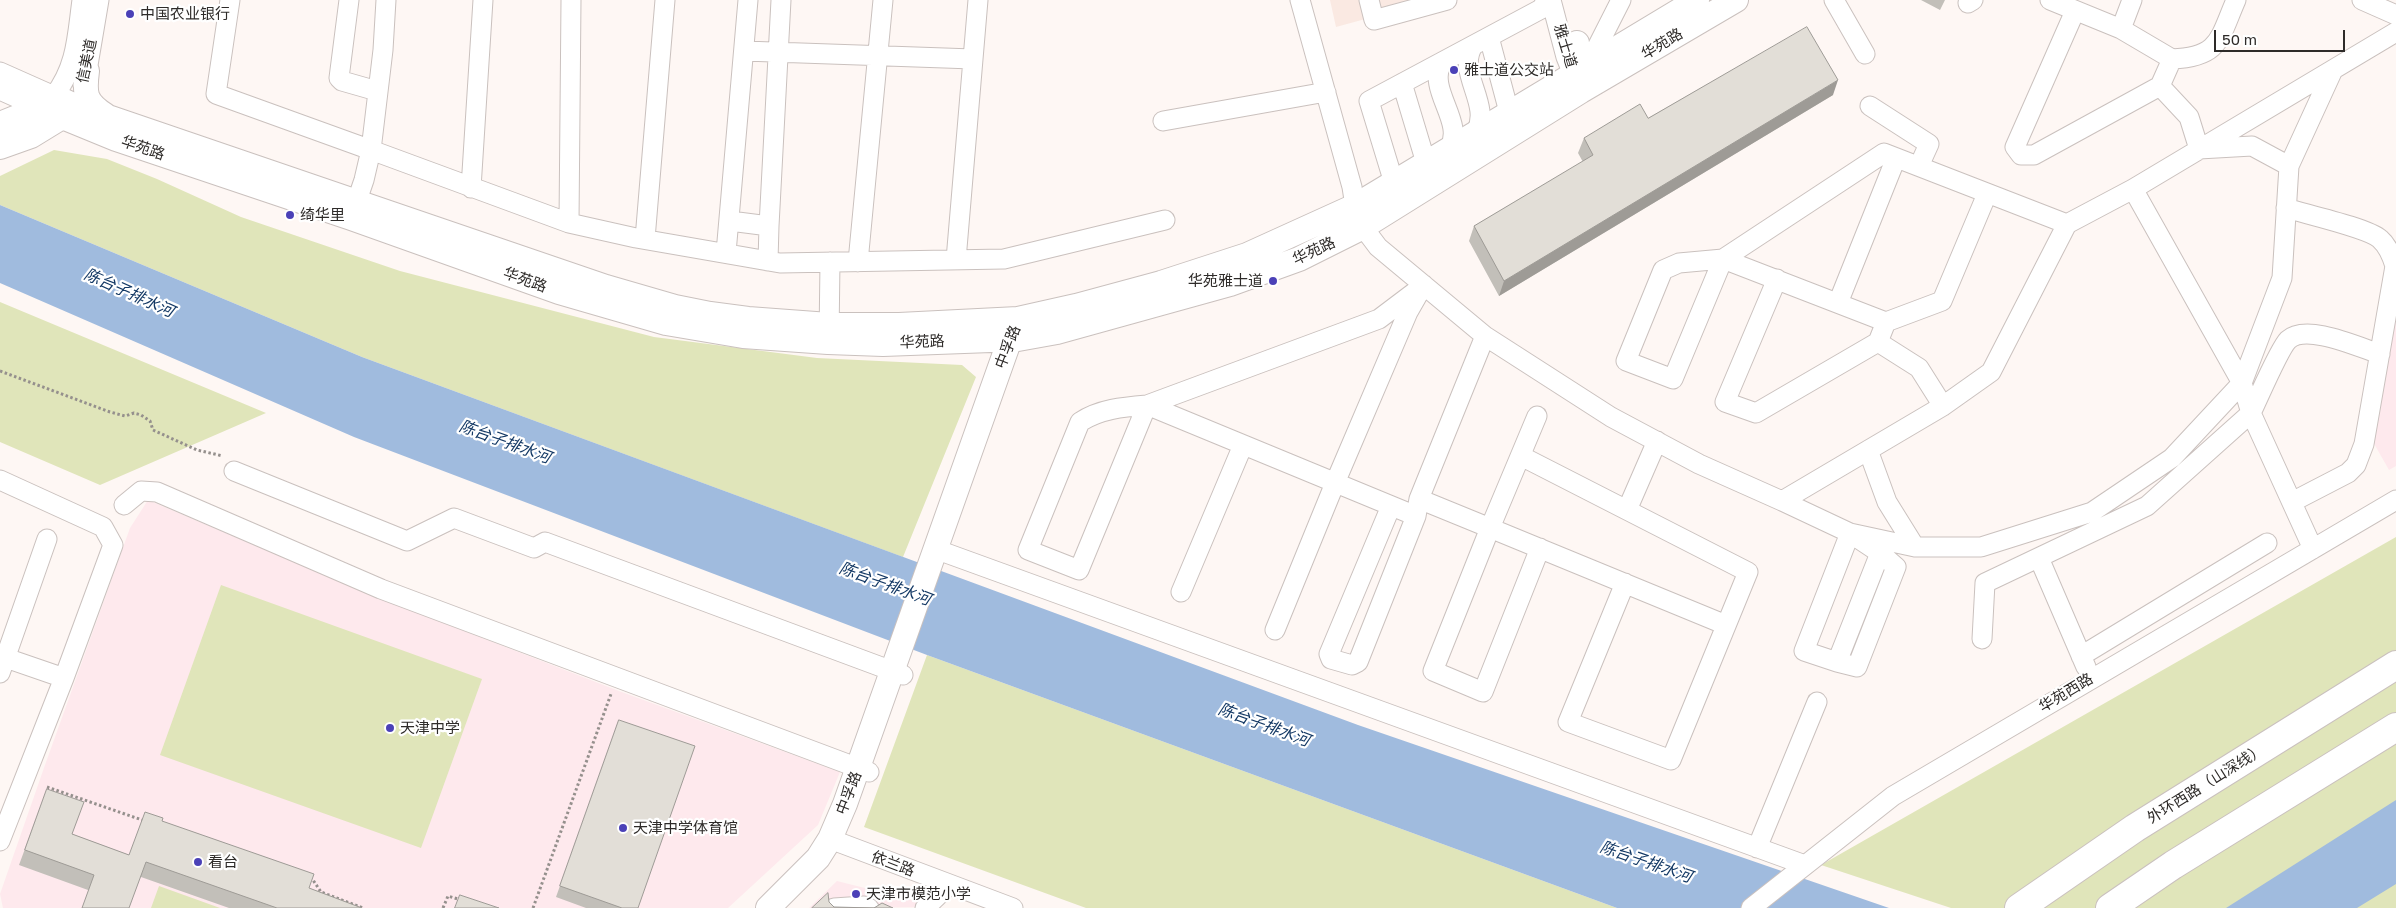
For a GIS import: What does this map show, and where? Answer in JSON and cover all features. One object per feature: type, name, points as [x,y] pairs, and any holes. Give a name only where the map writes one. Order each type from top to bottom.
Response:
[{"type":"highway","name":"外环西路（山深线）","points":[[2019,908],[2135,828],[2396,664]]},
{"type":"highway","points":[[2110,908],[2173,865],[2396,727]]},
{"type":"main road","name":"华苑路","points":[[57,106],[116,139],[676,308],[884,344],[1017,336],[1057,321],[1230,284],[1299,259],[1359,216],[1550,100],[1697,0]]},
{"type":"main road","name":"华苑路","points":[[1582,78],[1736,0]]},
{"type":"main road","points":[[1571,47],[1582,78]]},
{"type":"main road","points":[[88,71],[86,95],[94,108],[105,115]]},
{"type":"main road","name":"华苑路","points":[[1359,216],[1394,183],[1476,132],[1510,112],[1550,100]]},
{"type":"main road","name":"华苑路","points":[[57,106],[105,115],[353,210]]},
{"type":"main road","points":[[0,124],[57,106]]},
{"type":"main road","points":[[0,147],[31,136],[57,106]]},
{"type":"main road","points":[[1006,369],[1057,321]]},
{"type":"main road","name":"华苑路","points":[[829,334],[961,322],[1017,336]]},
{"type":"main road","name":"中孚路","points":[[768,908],[835,841],[853,817],[864,770],[1017,336]]},
{"type":"main road","name":"中孚路","points":[[784,908],[827,865],[835,841]]},
{"type":"street","name":"信美道","points":[[57,106],[63,84],[74,62],[82,0]]},
{"type":"street","name":"信美道","points":[[57,106],[81,90],[88,71],[98,0]]},
{"type":"street","points":[[230,0],[216,94],[569,223],[645,239],[780,263],[1004,259],[1165,220]]},
{"type":"street","points":[[349,0],[339,78],[342,81],[377,91]]},
{"type":"street","points":[[353,210],[364,180],[371,150],[383,50],[386,0]]},
{"type":"street","points":[[470,188],[483,0]]},
{"type":"street","points":[[569,223],[571,0]]},
{"type":"street","points":[[645,239],[665,0]]},
{"type":"street","points":[[726,253],[748,0]]},
{"type":"street","points":[[768,261],[781,0]]},
{"type":"street","points":[[858,262],[883,0]]},
{"type":"street","points":[[956,260],[978,0]]},
{"type":"street","points":[[1300,0],[1359,216],[1378,247],[1484,336],[1611,417],[1699,464],[1850,533],[1880,553],[1837,662],[1804,651],[1850,533]]},
{"type":"street","points":[[1369,0],[1374,20],[1447,0]]},
{"type":"street","points":[[1582,78],[1620,0]]},
{"type":"street","points":[[1834,0],[1865,54]]},
{"type":"street","points":[[2050,0],[2121,29],[2172,59],[2192,58],[2208,52],[2217,42],[2236,0]]},
{"type":"street","points":[[2121,29],[2132,0]]},
{"type":"street","points":[[2362,0],[2396,15]]},
{"type":"street","points":[[1394,183],[1369,101],[1481,41],[1554,5]]},
{"type":"street","name":"雅士道","points":[[1554,5],[1571,47]]},
{"type":"street","points":[[2075,11],[2015,147],[2021,155],[2034,155],[2160,86],[2172,59]]},
{"type":"street","points":[[1782,501],[1943,406],[1991,372],[2067,224],[2133,189],[2333,70],[2394,38]]},
{"type":"street","points":[[1481,41],[1510,112]]},
{"type":"street","points":[[1476,132],[1482,115],[1469,68],[1469,53],[1481,41]]},
{"type":"street","points":[[1550,100],[1571,47]]},
{"type":"street","points":[[744,51],[973,59]]},
{"type":"street","points":[[1442,62],[1437,75],[1453,130],[1453,140],[1449,149]]},
{"type":"street","points":[[1850,533],[1915,547],[1981,547],[2092,512],[2172,458],[2242,383],[2282,278],[2289,166],[2333,70]]},
{"type":"street","points":[[0,72],[57,106]]},
{"type":"street","points":[[1402,83],[1426,163]]},
{"type":"street","points":[[2160,86],[2189,117],[2199,149]]},
{"type":"street","points":[[0,90],[57,106]]},
{"type":"street","points":[[1163,122],[1326,92]]},
{"type":"street","points":[[1870,106],[1929,144],[1919,166]]},
{"type":"street","points":[[2199,149],[2252,146],[2289,166]]},
{"type":"street","points":[[1987,194],[1942,301],[1886,322],[1723,259],[1679,263],[1663,270],[1626,361],[1673,379],[1723,259],[1884,153],[2067,224]]},
{"type":"street","points":[[1838,303],[1896,158]]},
{"type":"street","points":[[2133,189],[2242,383],[2251,413],[2314,548]]},
{"type":"street","points":[[2286,208],[2380,238],[2391,252],[2395,266],[2364,444],[2356,465],[2348,473],[2292,502]]},
{"type":"street","points":[[730,221],[769,226]]},
{"type":"street","points":[[829,334],[830,262]]},
{"type":"street","points":[[1776,279],[1725,402],[1756,413],[1878,342],[1886,322]]},
{"type":"street","points":[[1147,405],[1079,570],[1028,550],[1080,422],[1091,415],[1116,407],[1147,405],[1379,319],[1424,285]]},
{"type":"street","points":[[1276,630],[1335,483],[1408,312],[1424,285]]},
{"type":"street","points":[[1982,639],[1985,583],[2147,506],[2251,413],[2287,341],[2299,333],[2318,334],[2380,354]]},
{"type":"street","points":[[1391,506],[1329,654],[1331,659],[1352,665],[1358,662],[1484,336]]},
{"type":"street","points":[[1878,342],[1919,368],[1943,406]]},
{"type":"street","points":[[1147,405],[1391,506],[1418,508],[1490,528],[1726,624]]},
{"type":"street","points":[[1537,416],[1433,671],[1483,692],[1540,548]]},
{"type":"street","points":[[1627,510],[1657,441]]},
{"type":"street","points":[[1180,592],[1243,445]]},
{"type":"street","points":[[1868,450],[1887,502],[1915,547]]},
{"type":"street","points":[[1521,456],[1748,572],[1671,760],[1568,722],[1625,583]]},
{"type":"street","points":[[234,470],[407,541],[454,518],[534,548],[544,542],[900,667]]},
{"type":"street","points":[[0,480],[103,527],[112,545],[64,678],[0,841]]},
{"type":"street","points":[[124,505],[141,491],[157,492],[381,590],[864,770]]},
{"type":"street","name":"华苑西路","points":[[1751,908],[1893,796],[2092,677],[2396,500]]},
{"type":"street","points":[[47,539],[2,662],[64,678]]},
{"type":"street","points":[[2081,656],[2268,543]]},
{"type":"street","points":[[940,555],[1758,848],[1802,868]]},
{"type":"street","points":[[2039,558],[2081,656],[2092,677]]},
{"type":"street","points":[[1758,848],[1817,702]]},
{"type":"street","name":"依兰路","points":[[835,841],[949,886],[986,904],[1013,908]]},
{"type":"street","points":[[925,908],[949,886]]},
{"type":"street","points":[[834,908],[864,906],[869,908]]},
{"type":"path","points":[[0,371],[110,412],[125,416],[134,413],[141,415],[150,421],[153,430],[197,450],[226,457],[234,470]]},
{"type":"path","points":[[533,908],[611,694]]},
{"type":"path","points":[[47,787],[148,822]]},
{"type":"path","points":[[304,877],[313,880],[321,892],[363,908]]},
{"type":"path","points":[[443,908],[448,896],[465,902]]},
{"type":"shaded area","points":[[1330,0],[1435,0],[1336,27]]},
{"type":"shaded area","points":[[2396,297],[2396,466],[2389,470],[2372,440]]},
{"type":"shaded area","name":"天津中学","points":[[148,500],[382,599],[619,691],[840,772],[818,825],[728,908],[3,908],[0,894],[45,765],[130,528]]},
{"type":"shaded area","name":"天津市模范小学","points":[[837,881],[940,907],[809,908]]},
{"type":"green space","points":[[54,150],[107,159],[157,179],[241,217],[400,271],[654,337],[817,358],[962,365],[976,377],[903,557],[362,357],[0,205],[0,176]]},
{"type":"green space","points":[[0,302],[266,413],[100,485],[0,442]]},
{"type":"green space","points":[[2396,537],[2396,908],[1951,908],[1821,865]]},
{"type":"green space","points":[[221,585],[482,679],[421,848],[160,755]]},
{"type":"green space","points":[[927,655],[1617,908],[1086,908],[864,827]]},
{"type":"green space","points":[[159,886],[220,908],[151,908]]},
{"type":"water","name":"陈台子排水河","points":[[0,205],[362,357],[1358,725],[1889,908],[1617,908],[927,655],[354,437],[0,283]]},
{"type":"water","points":[[2396,800],[2396,884],[2357,908],[2226,908]]},
{"type":"building","points":[[1807,27],[1838,80],[1504,281],[1474,226],[1593,155],[1584,138],[1640,104],[1648,118]]},
{"type":"building","name":"天津中学体育馆","points":[[619,720],[695,746],[638,908],[622,908],[560,886]]},
{"type":"building","points":[[47,789],[84,802],[72,834],[129,855],[145,812],[163,818],[162,821],[314,874],[309,888],[362,908],[277,908],[146,862],[129,908],[82,908],[94,875],[25,850]]},
{"type":"building","points":[[828,893],[829,902],[834,907],[874,908],[812,908]]},
{"type":"building","points":[[460,895],[499,908],[455,908]]},
{"type":"building","points":[[882,903],[893,908],[874,908]]},
{"type":"place","name":"中国农业银行","points":[[130,14]]},
{"type":"place","name":"雅士道公交站","points":[[1454,70]]},
{"type":"place","name":"绮华里","points":[[290,215]]},
{"type":"place","name":"华苑雅士道","points":[[1273,281]]},
{"type":"place","name":"天津中学","points":[[390,728]]},
{"type":"place","name":"天津中学体育馆","points":[[623,828]]},
{"type":"place","name":"看台","points":[[198,862]]},
{"type":"place","name":"天津市模范小学","points":[[856,894]]}]
